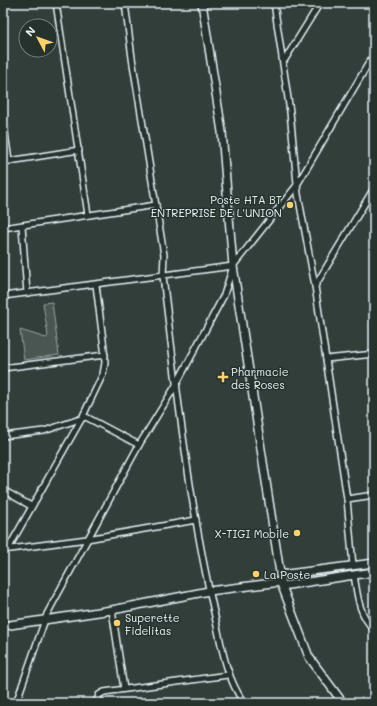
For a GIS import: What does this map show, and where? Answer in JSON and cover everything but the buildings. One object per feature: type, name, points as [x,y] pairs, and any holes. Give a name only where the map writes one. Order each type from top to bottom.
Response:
[{"type":"street","points":[[56,3],[88,215]]},
{"type":"street","points":[[125,3],[164,255],[163,276],[176,386],[196,520],[209,591],[228,675],[244,703]]},
{"type":"street","points":[[202,3],[222,132],[233,266],[281,581],[309,657],[343,703]]},
{"type":"street","points":[[274,3],[284,61],[297,185],[315,286],[346,499],[352,566]]},
{"type":"street","points":[[284,61],[320,3]]},
{"type":"street","points":[[16,703],[44,620],[139,445],[176,386],[224,295],[233,266],[297,185],[374,54]]},
{"type":"street","points":[[3,120],[9,161]]},
{"type":"street","points":[[3,162],[78,150]]},
{"type":"street","points":[[315,286],[374,188]]},
{"type":"street","points":[[3,228],[156,205]]},
{"type":"street","points":[[22,226],[27,293]]},
{"type":"street","points":[[3,296],[233,266]]},
{"type":"street","points":[[6,549],[82,418],[103,374],[105,355],[96,285]]},
{"type":"street","points":[[326,359],[374,354]]},
{"type":"street","points":[[3,368],[105,355]]},
{"type":"street","points":[[3,436],[44,431],[82,418],[89,418],[139,445]]},
{"type":"street","points":[[3,490],[31,506]]},
{"type":"street","points":[[346,499],[374,496]]},
{"type":"street","points":[[6,549],[88,539],[196,520]]},
{"type":"street","points":[[281,581],[352,566],[374,563]]},
{"type":"street","points":[[3,626],[112,610],[209,591],[281,581],[374,572]]},
{"type":"street","points":[[354,575],[359,607],[364,617],[374,630]]},
{"type":"street","points":[[112,610],[124,689]]},
{"type":"street","points":[[96,703],[101,693],[228,675]]},
{"type":"shaded area","points":[[52,302],[59,355],[24,360],[20,330],[46,338],[48,336],[43,303]]},
{"type":"place","name":"Poste HTA BT ENTREPRISE DE L'UNION","points":[[290,205]]},
{"type":"place","name":"Pharmacie des Roses","points":[[223,377]]},
{"type":"place","name":"X-TIGI Mobile","points":[[297,533]]},
{"type":"place","name":"La Poste","points":[[256,574]]},
{"type":"place","name":"Superette Fidelitas","points":[[117,623]]}]
